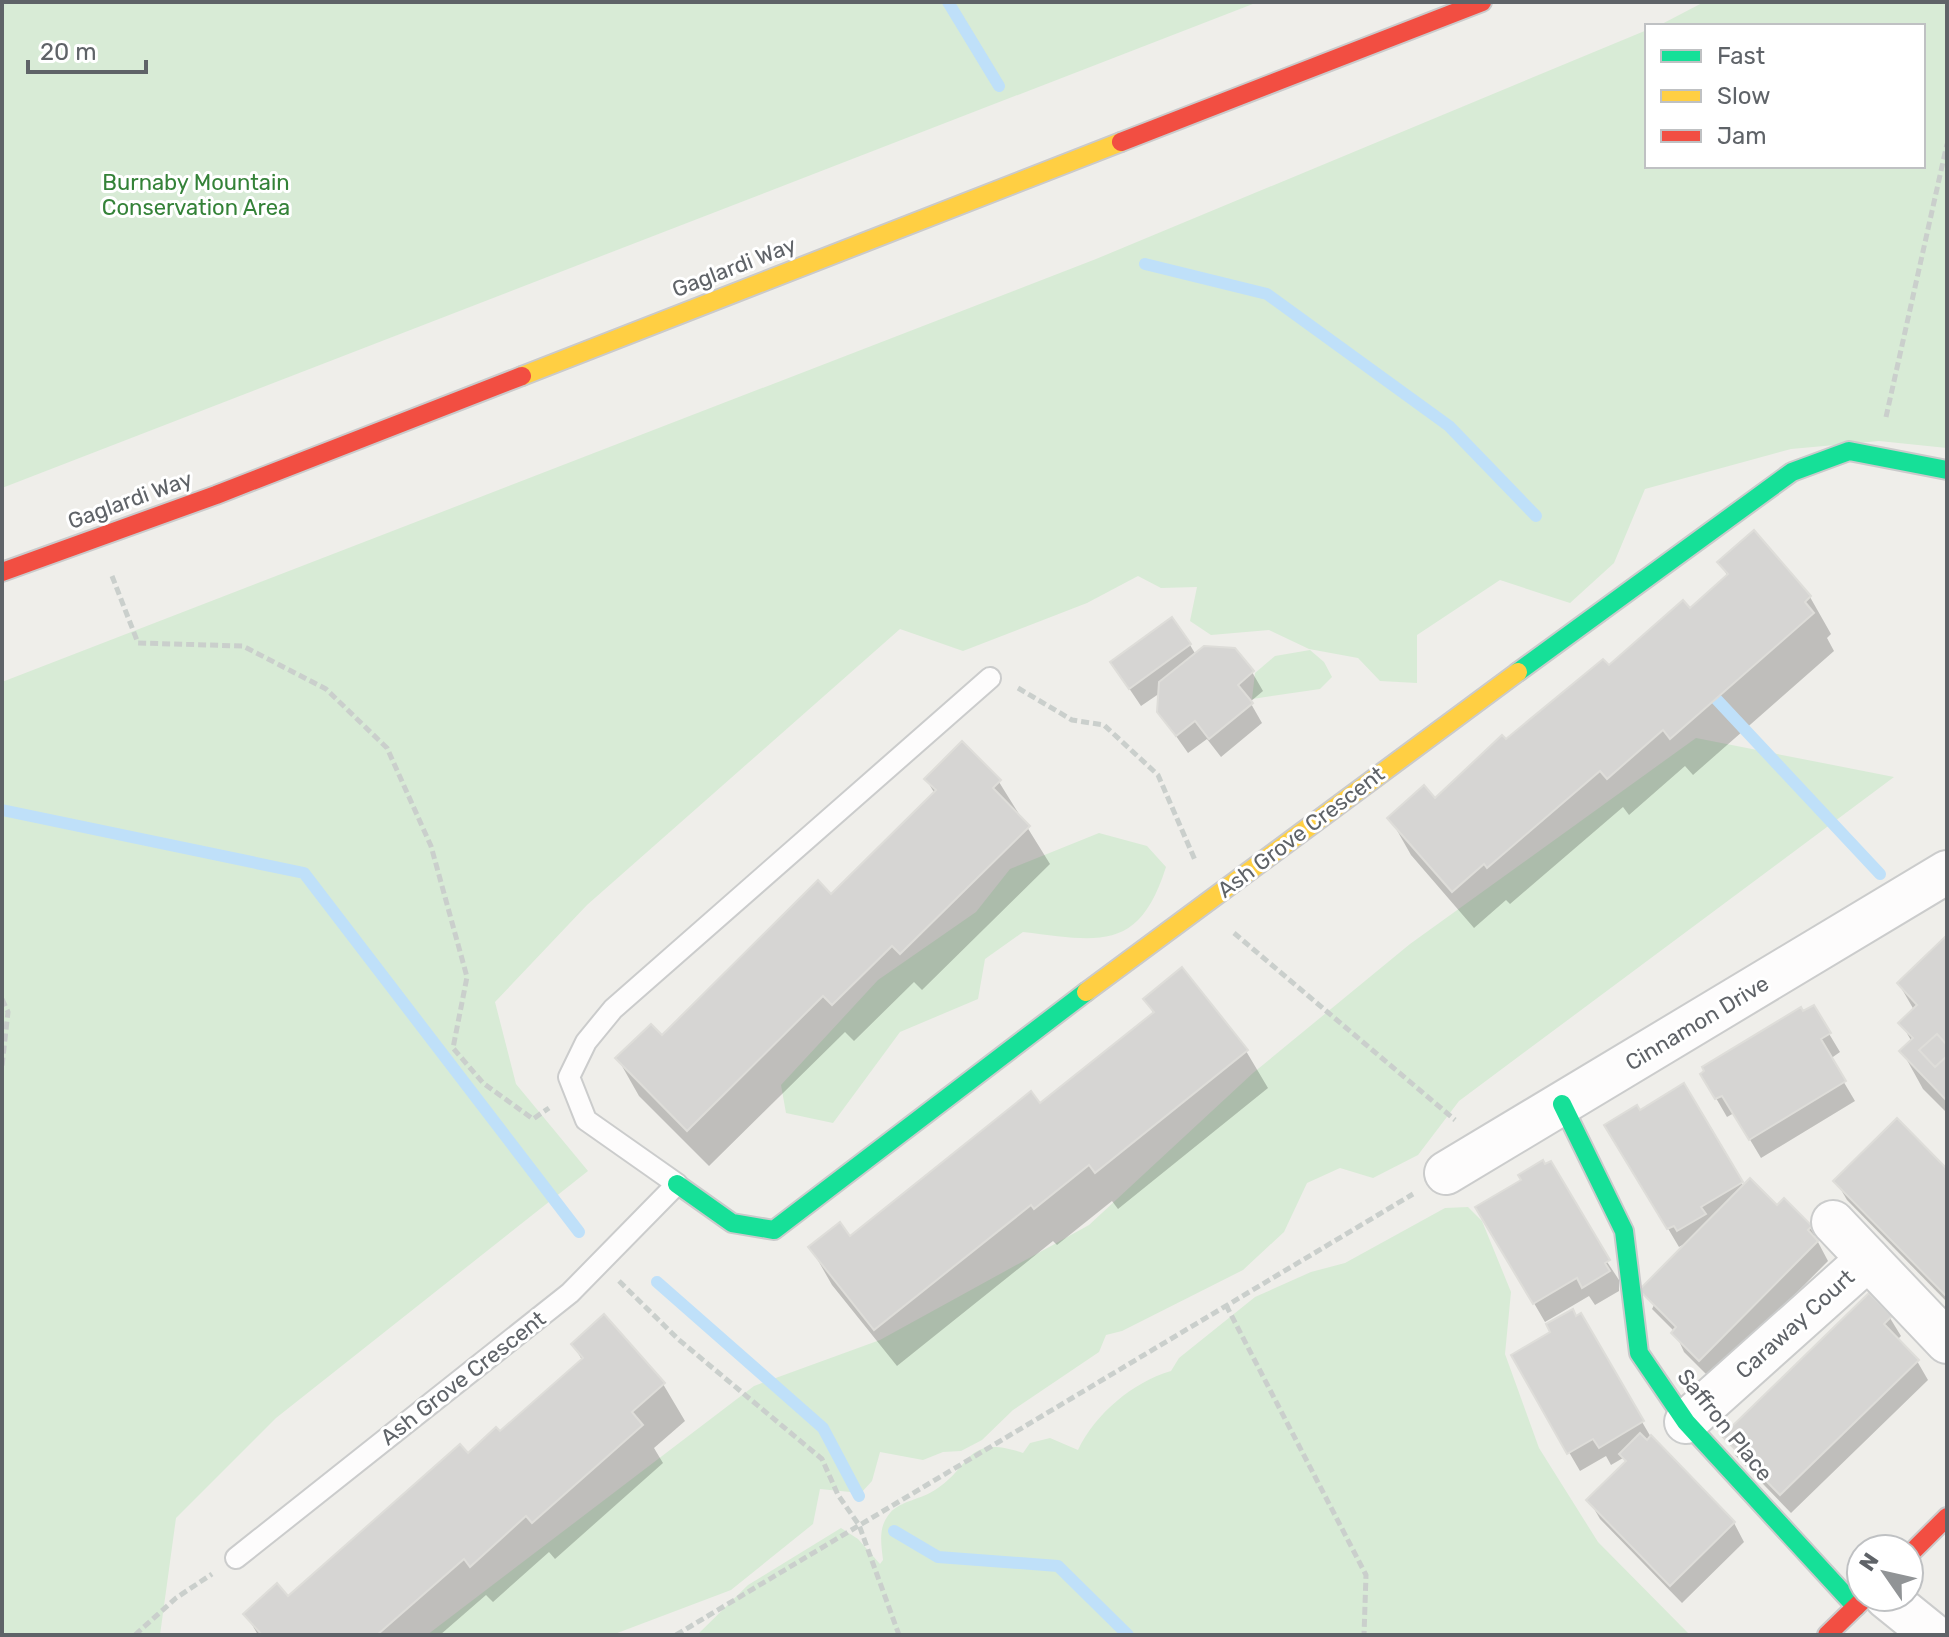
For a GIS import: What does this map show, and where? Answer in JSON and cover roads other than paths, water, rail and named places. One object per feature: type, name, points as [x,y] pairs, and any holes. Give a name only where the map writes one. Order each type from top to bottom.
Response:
[{"type":"street","name":"Gaglardi Way","points":[[2,572],[216,495],[1482,2]]},
{"type":"street","name":"Ash Grove Crescent","points":[[677,1184],[732,1223],[774,1230],[1250,867],[1792,472],[1849,451],[1947,470]]},
{"type":"street","name":"Cinnamon Drive","points":[[1446,1173],[1947,872]]},
{"type":"street","name":"Saffron Place","points":[[1562,1104],[1624,1231],[1639,1353],[1686,1422],[1762,1508],[1845,1579]]},
{"type":"street","name":"Caraway Court","points":[[1833,1222],[1947,1342]]},
{"type":"street","name":"Caraway Court","points":[[1686,1422],[1868,1259]]},
{"type":"street","points":[[1925,1539],[1947,1517]]},
{"type":"street","points":[[1827,1635],[1853,1613]]},
{"type":"street","points":[[1893,1613],[1933,1635]]},
{"type":"lane","name":"Ash Grove Crescent","points":[[236,1558],[570,1293],[677,1184],[586,1120],[569,1077],[586,1042],[613,1009],[990,678]]},
{"type":"waterway","points":[[948,2],[999,86]]},
{"type":"waterway","points":[[1145,264],[1267,294],[1449,426],[1536,516]]},
{"type":"waterway","points":[[1705,687],[1880,874]]},
{"type":"waterway","points":[[2,810],[304,873],[579,1232]]},
{"type":"waterway","points":[[657,1282],[823,1428],[859,1496]]},
{"type":"waterway","points":[[894,1531],[938,1557],[1058,1566],[1128,1635]]},
{"type":"park label","name":"Burnaby Mountain Conservation Area","points":[[196,194]]}]
